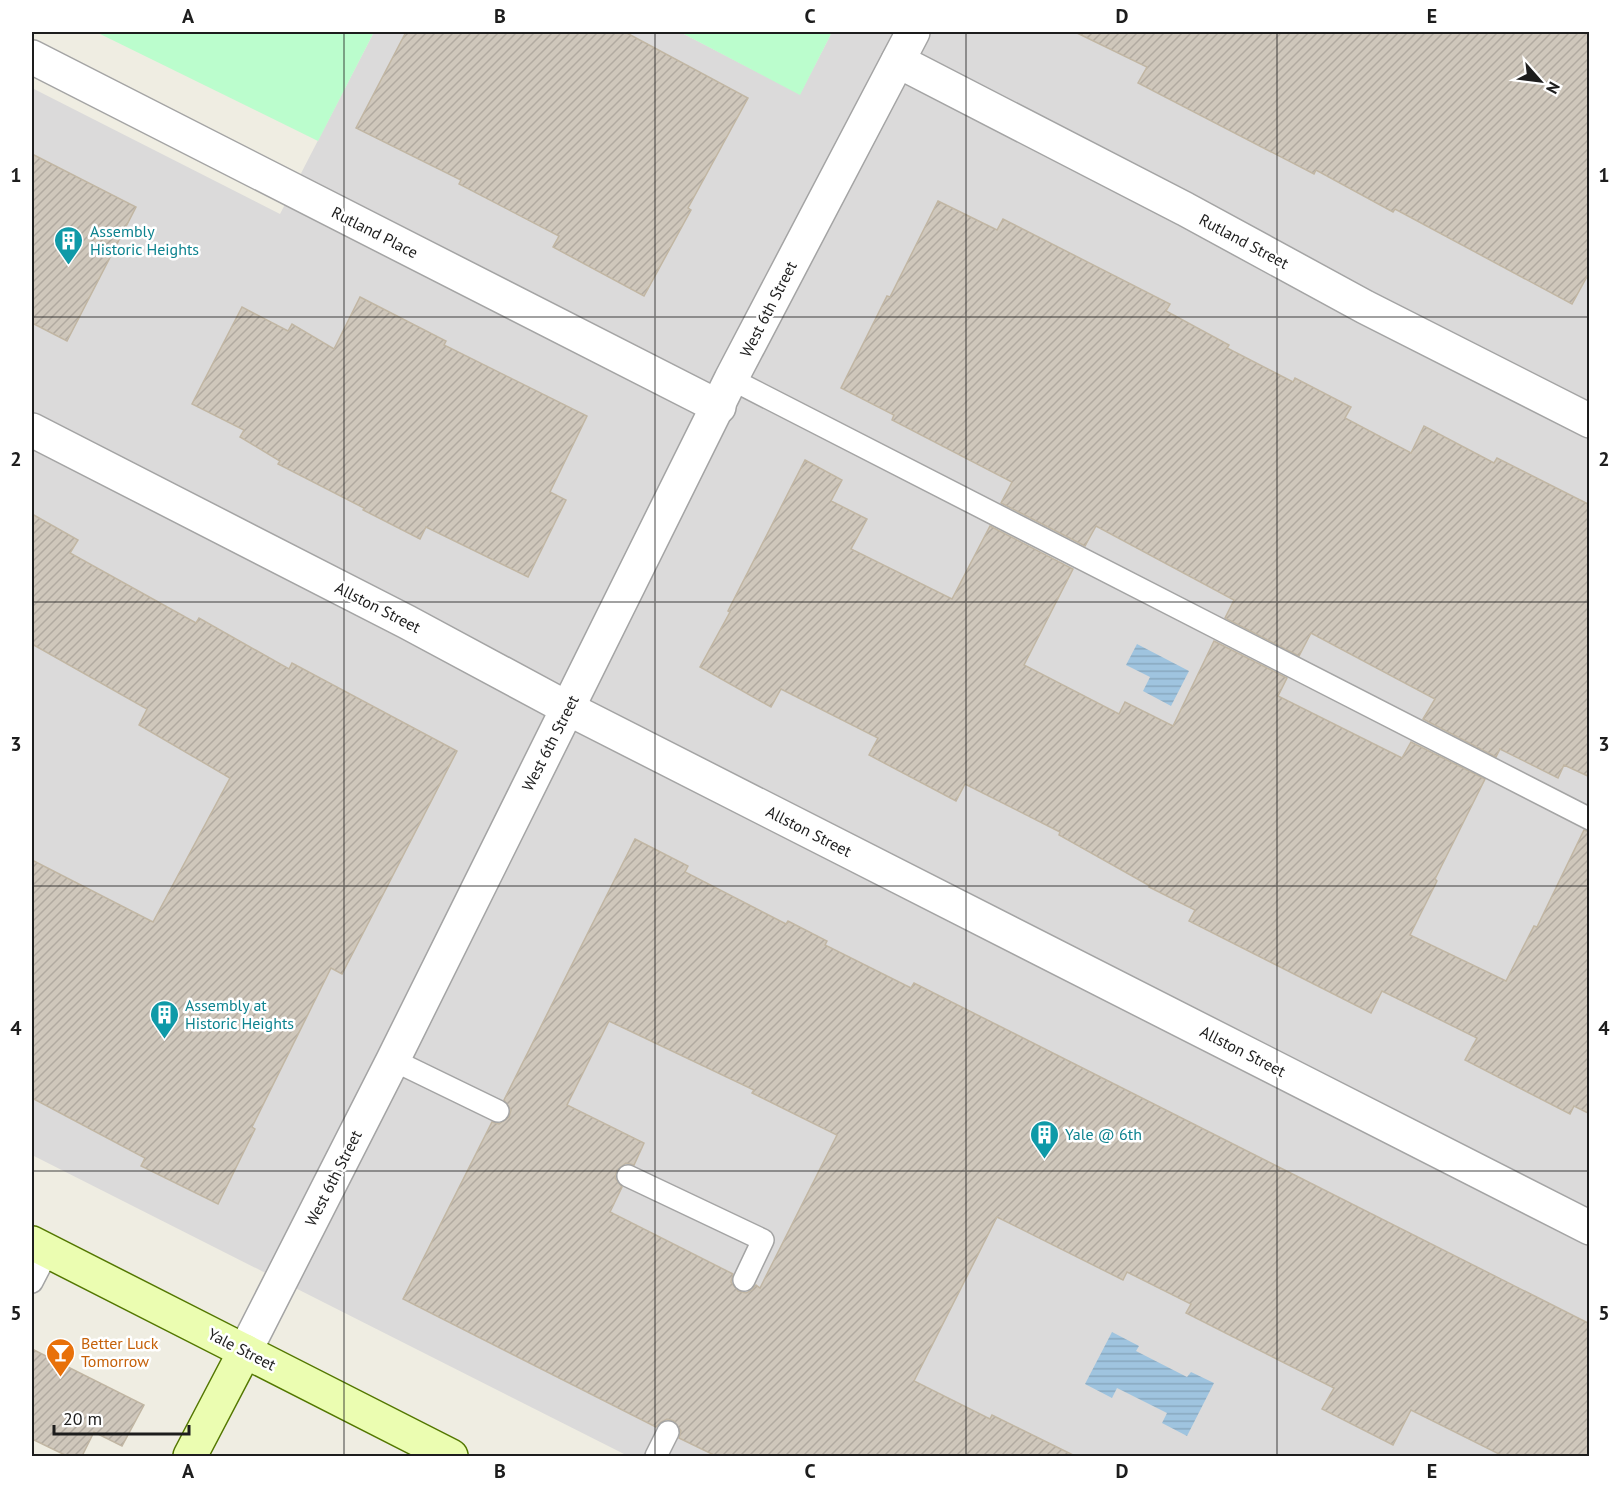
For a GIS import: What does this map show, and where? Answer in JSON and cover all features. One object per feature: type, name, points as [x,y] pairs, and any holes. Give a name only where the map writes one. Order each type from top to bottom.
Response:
[{"type":"main road","name":"Yale Street","points":[[40,1247],[451,1456]]},
{"type":"main road","name":"West 6th Street","points":[[190,1456],[245,1351]]},
{"type":"street","name":"West 6th Street","points":[[245,1351],[393,1060],[725,393],[913,32]]},
{"type":"street","name":"Rutland Place","points":[[32,57],[725,393]]},
{"type":"street","name":"Rutland Street","points":[[898,61],[1185,209],[1365,307],[1590,421]]},
{"type":"street","name":"Allston Street","points":[[32,430],[406,622],[567,708],[1590,1228]]},
{"type":"lane","points":[[725,393],[1590,819]]},
{"type":"lane","points":[[393,1060],[498,1111]]},
{"type":"lane","points":[[628,1176],[763,1240],[744,1280]]},
{"type":"lane","points":[[32,1282],[40,1247]]},
{"type":"lane","points":[[656,1456],[668,1432]]},
{"type":"shaded area","points":[[374,32],[680,32],[800,94],[832,32],[1589,32],[1589,1456],[628,1456],[32,1155],[32,88],[280,214]]},
{"type":"green space","points":[[96,32],[374,32],[318,141]]},
{"type":"green space","points":[[680,32],[832,32],[800,95]]},
{"type":"water","points":[[1137,644],[1189,671],[1171,706],[1143,691],[1150,677],[1126,665]]},
{"type":"water","points":[[1112,1332],[1139,1346],[1136,1351],[1187,1377],[1191,1372],[1214,1383],[1187,1436],[1162,1423],[1167,1413],[1117,1388],[1112,1398],[1085,1384]]},
{"type":"building","points":[[406,32],[625,32],[748,98],[688,208],[691,210],[644,296],[553,247],[559,236],[459,184],[461,180],[356,128]]},
{"type":"building","points":[[1075,32],[1590,32],[1590,271],[1572,304],[1395,209],[1393,212],[1316,170],[1314,174],[1138,83],[1147,67]]},
{"type":"building","name":"Assembly Historic Heights","points":[[32,154],[136,207],[67,341],[32,323]]},
{"type":"building","points":[[938,201],[997,230],[1003,219],[1170,304],[1166,311],[1229,345],[1227,348],[1293,382],[1295,378],[1351,407],[1345,418],[1411,453],[1424,426],[1494,463],[1497,458],[1590,505],[1590,777],[1564,765],[1558,778],[1500,749],[1496,757],[1423,719],[1435,699],[1311,633],[1299,656],[1225,618],[1234,600],[1096,526],[1085,546],[1001,503],[1012,482],[892,420],[894,415],[841,388]]},
{"type":"building","points":[[360,297],[446,341],[444,345],[587,416],[550,492],[566,500],[528,577],[426,527],[420,539],[363,510],[364,508],[278,464],[280,461],[240,437],[244,430],[192,404],[242,307],[288,331],[292,324],[334,349]]},
{"type":"building","points":[[805,460],[842,480],[831,501],[867,519],[851,549],[952,599],[990,526],[1073,569],[1024,665],[1119,714],[1125,702],[1173,726],[1214,641],[1287,678],[1278,696],[1402,758],[1411,742],[1485,779],[1410,935],[1506,981],[1534,926],[1537,927],[1584,830],[1590,832],[1590,1114],[1574,1106],[1570,1114],[1465,1060],[1477,1038],[1382,991],[1371,1013],[1189,921],[1195,910],[1149,887],[1059,835],[1060,832],[965,784],[956,801],[869,755],[878,738],[781,689],[771,707],[700,667],[730,612],[728,611]]},
{"type":"building","points":[[32,514],[78,540],[70,553],[196,623],[199,618],[289,669],[292,663],[457,751],[342,974],[331,968],[252,1127],[255,1129],[218,1204],[141,1166],[145,1158],[32,1098],[32,860],[153,922],[230,778],[139,725],[147,709],[32,644]]},
{"type":"building","name":"Yale @ 6th","points":[[635,839],[688,866],[685,872],[786,924],[788,921],[827,941],[825,945],[911,988],[914,983],[1590,1324],[1590,1456],[1503,1456],[1411,1410],[1393,1445],[1322,1409],[1334,1388],[1186,1313],[1191,1304],[1127,1272],[1123,1280],[997,1217],[914,1381],[990,1419],[992,1415],[1075,1456],[716,1456],[679,1438],[681,1431],[674,1421],[667,1419],[656,1427],[403,1299],[492,1122],[499,1124],[509,1117],[511,1110],[504,1100]],"holes":[[[609,1021],[754,1090],[752,1093],[837,1135],[760,1288],[756,1285],[746,1293],[738,1291],[731,1282],[733,1274],[610,1212],[622,1187],[615,1178],[617,1170],[626,1163],[634,1165],[644,1143],[567,1105]]]},
{"type":"building","name":"Better Luck Tomorrow","points":[[32,1349],[144,1405],[122,1446],[94,1432],[82,1456],[67,1456],[32,1439]]},
{"type":"place","name":"Assembly Historic Heights","points":[[69,266]]},
{"type":"place","name":"Assembly at Historic Heights","points":[[164,1040]]},
{"type":"place","name":"Yale @ 6th","points":[[1044,1160]]},
{"type":"place","name":"Better Luck Tomorrow","points":[[60,1378]]}]
